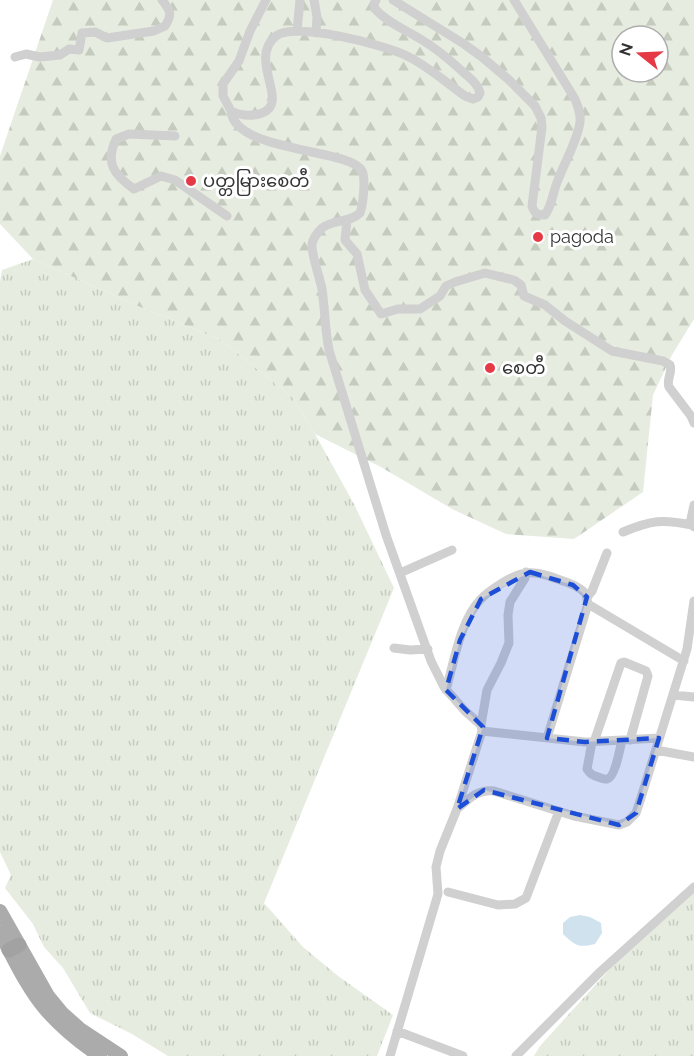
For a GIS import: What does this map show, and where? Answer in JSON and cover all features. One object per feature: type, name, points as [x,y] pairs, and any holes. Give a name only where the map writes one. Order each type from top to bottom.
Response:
[{"type":"main road","points":[[0,911],[9,950],[62,1013],[80,1029],[121,1056]]},
{"type":"main road","points":[[0,933],[31,989],[45,1008],[74,1037],[99,1056]]},
{"type":"street","points":[[266,0],[250,31],[239,61],[223,84],[223,96],[233,120],[266,140],[345,161],[361,169],[364,179],[361,211],[355,218],[322,228],[313,240],[313,253],[322,291],[326,334],[333,366],[386,535],[428,649],[446,690],[481,728],[593,742],[659,738]]},
{"type":"street","points":[[297,31],[300,0]]},
{"type":"street","points":[[314,0],[317,17],[316,33]]},
{"type":"street","points":[[231,111],[252,116],[271,108],[273,99],[266,67],[267,49],[276,36],[297,31],[359,40],[385,47],[404,54],[425,66],[465,96],[473,99],[477,97],[480,93],[479,88],[472,80],[434,48],[385,19],[375,9],[376,0]]},
{"type":"street","points":[[393,0],[482,57],[535,106],[541,118],[542,127],[532,206],[534,212],[545,215],[573,143],[580,116],[575,99],[514,0]]},
{"type":"street","points":[[15,57],[26,54],[40,57],[60,55],[69,49],[79,50],[82,33],[95,32],[107,38],[154,31],[168,22],[166,3]]},
{"type":"street","points":[[175,136],[129,134],[116,139],[111,149],[113,169],[134,189],[161,176],[175,180],[227,216]]},
{"type":"street","points":[[347,220],[345,240],[357,254],[365,290],[381,314],[398,309],[420,309],[440,296],[446,286],[485,273],[514,280],[521,285],[524,296],[545,305],[565,321],[612,351],[663,361],[670,365],[672,368],[669,387],[694,423]]},
{"type":"street","points":[[623,532],[641,524],[669,520],[693,526],[691,519],[694,505]]},
{"type":"street","points":[[400,573],[452,550]]},
{"type":"street","points":[[547,738],[588,601],[607,553]]},
{"type":"street","points":[[390,1056],[438,894],[436,867],[440,851],[457,809],[481,728],[488,690],[509,643],[510,602],[525,578],[526,572]]},
{"type":"street","points":[[446,690],[463,630],[476,604],[489,591],[514,576],[526,572],[540,573],[573,585],[585,592],[588,601],[684,661]]},
{"type":"street","points":[[457,809],[484,790],[494,791],[574,816],[619,825],[627,822],[636,813],[684,661],[694,601]]},
{"type":"street","points":[[394,648],[428,649]]},
{"type":"street","points":[[624,662],[646,671],[648,676],[626,740],[610,778],[606,780],[591,774],[587,769],[593,742],[621,663],[624,662]]},
{"type":"street","points":[[673,695],[694,698]]},
{"type":"street","points":[[656,750],[694,757]]},
{"type":"street","points":[[448,892],[498,905],[515,904],[526,898],[559,810]]},
{"type":"street","points":[[516,1056],[601,970],[694,887]]},
{"type":"street","points":[[398,1031],[464,1056]]},
{"type":"highlighted area","points":[[530,572],[573,585],[587,597],[547,738],[585,742],[659,738],[636,813],[619,825],[484,790],[457,809],[483,727],[446,690],[460,640],[481,599]]},
{"type":"green space","points":[[53,0],[694,0],[694,319],[672,355],[653,395],[643,492],[574,539],[506,534],[452,509],[381,467],[315,434],[293,398],[221,340],[33,259],[0,224],[0,156]]},
{"type":"green space","points":[[33,259],[221,340],[293,398],[354,504],[394,588],[264,903],[303,947],[338,976],[393,1015],[377,1056],[168,1056],[132,1034],[90,1013],[63,968],[44,947],[33,924],[5,888],[11,875],[0,852],[0,282],[2,270]]},
{"type":"green space","points":[[694,889],[694,1056],[534,1056],[540,1046],[627,950]]},
{"type":"water","points":[[580,915],[601,923],[602,933],[595,944],[578,945],[563,934],[563,923],[570,917]]},
{"type":"place","name":"ပတ္တမြားစေတီ","points":[[191,181]]},
{"type":"place","name":"pagoda","points":[[538,237]]},
{"type":"place","name":"စေတီ","points":[[490,368]]}]
